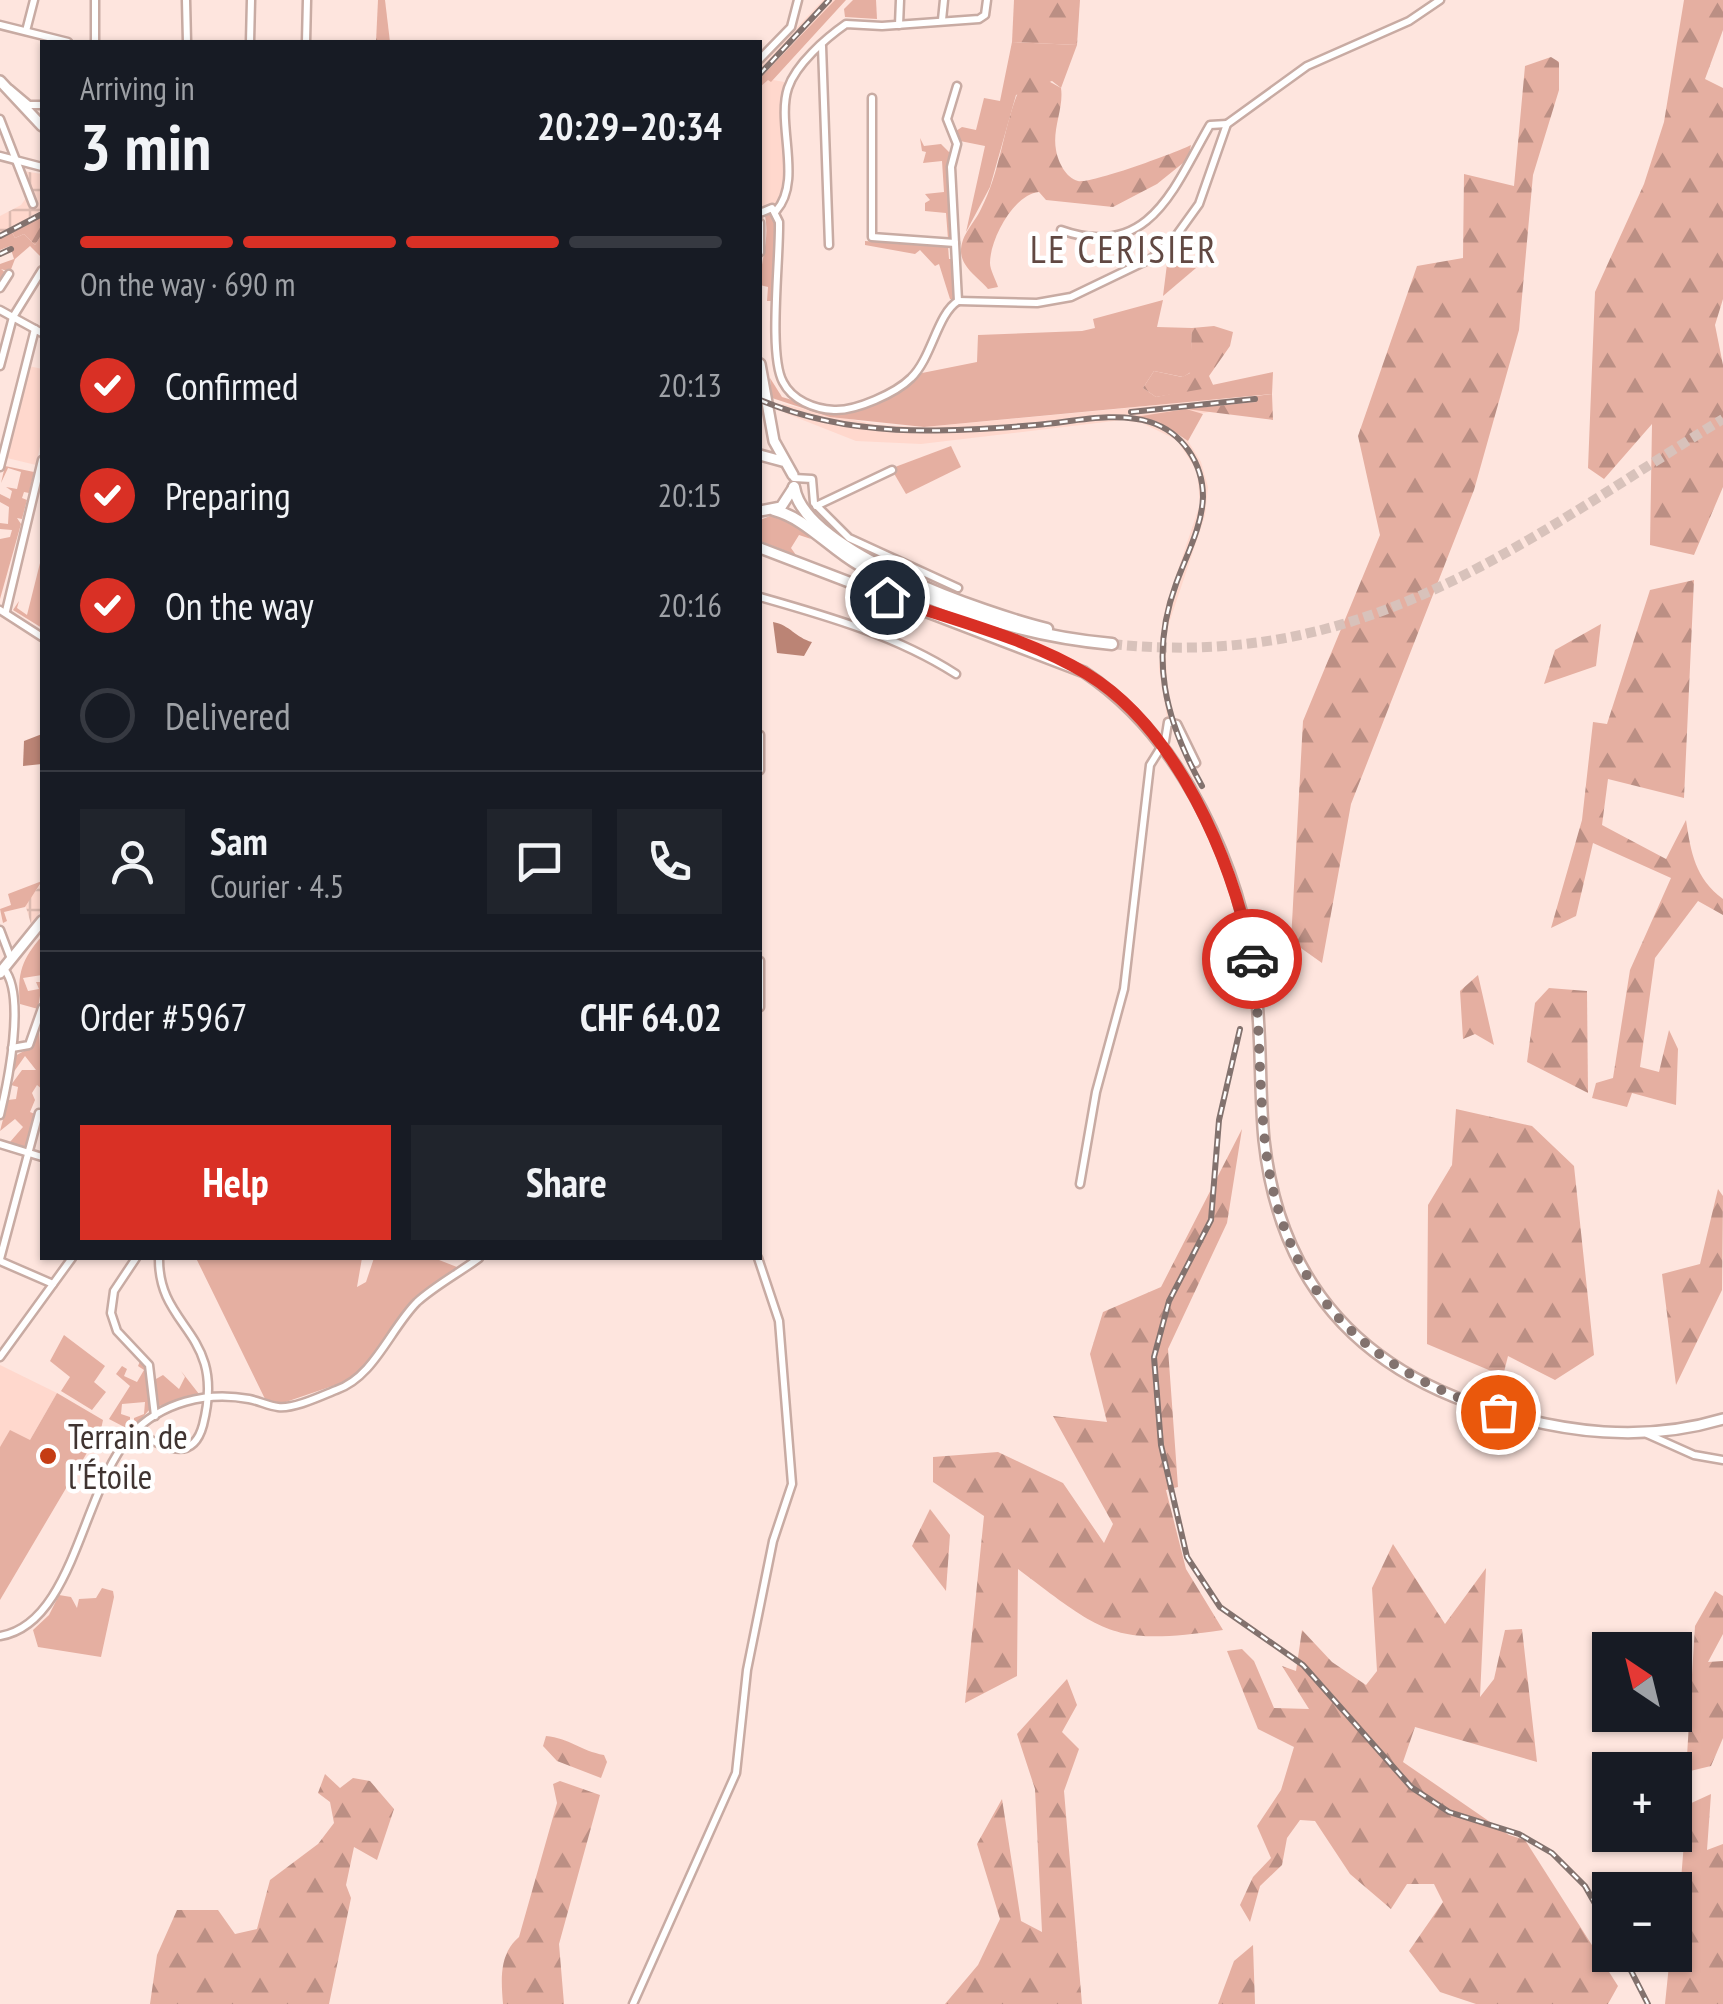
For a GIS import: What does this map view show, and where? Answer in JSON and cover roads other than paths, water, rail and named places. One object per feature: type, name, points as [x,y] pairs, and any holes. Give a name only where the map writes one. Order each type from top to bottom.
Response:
[{"type":"highway","points":[[765,512],[792,517],[866,568],[978,616],[1032,633],[1112,644],[1020,622],[885,570],[832,535],[802,504],[794,480]]},
{"type":"main road","points":[[2,84],[40,124]]},
{"type":"main road","points":[[762,376],[770,426],[794,480],[786,503],[765,512]]},
{"type":"main road","points":[[762,452],[770,426]]},
{"type":"main road","points":[[762,455],[779,458],[794,480]]},
{"type":"main road","points":[[762,550],[1084,672],[1118,698],[1162,748],[1214,838],[1245,926],[1256,987],[1263,1124],[1272,1194],[1289,1244],[1320,1298],[1376,1354],[1436,1390],[1498,1412],[1574,1430],[1646,1434],[1723,1419]]},
{"type":"main road","points":[[5,968],[40,926]]},
{"type":"street","points":[[26,32],[34,0]]},
{"type":"street","points":[[95,0],[96,40]]},
{"type":"street","points":[[186,0],[186,40]]},
{"type":"street","points":[[250,40],[251,0]]},
{"type":"street","points":[[306,40],[307,0]]},
{"type":"street","points":[[762,57],[790,27],[798,0]]},
{"type":"street","points":[[899,25],[900,0]]},
{"type":"street","points":[[942,20],[944,0]]},
{"type":"street","points":[[986,0],[983,18],[899,25],[849,23],[794,75],[786,92],[786,196],[776,211],[777,364],[786,388],[803,402],[840,410],[907,382],[933,348],[947,310],[958,301],[1023,303],[1071,297],[1152,258],[1176,236],[1199,204],[1228,124]]},
{"type":"street","points":[[1061,230],[1096,237],[1126,232],[1144,223],[1176,190],[1210,125],[1228,124],[1307,66],[1410,21],[1440,0]]},
{"type":"street","points":[[0,25],[60,40]]},
{"type":"street","points":[[822,46],[829,245]]},
{"type":"street","points":[[2,84],[29,105],[40,105]]},
{"type":"street","points":[[957,86],[947,119],[956,144],[950,167],[958,301]]},
{"type":"street","points":[[872,98],[872,237],[955,243]]},
{"type":"street","points":[[0,118],[34,204]]},
{"type":"street","points":[[0,156],[40,167]]},
{"type":"street","points":[[762,212],[769,208],[776,211]]},
{"type":"street","points":[[0,366],[13,317],[40,273]]},
{"type":"street","points":[[0,288],[9,274]]},
{"type":"street","points":[[0,310],[39,331],[0,463]]},
{"type":"street","points":[[816,506],[892,470]]},
{"type":"street","points":[[40,474],[3,610],[40,638]]},
{"type":"street","points":[[794,480],[812,479],[816,506],[849,538],[958,588]]},
{"type":"street","points":[[762,598],[862,628],[924,654],[956,674]]},
{"type":"street","points":[[1080,1184],[1096,1092],[1124,989],[1150,765],[1162,748],[1166,724],[1174,720],[1196,763]]},
{"type":"street","points":[[0,930],[5,968],[12,981],[12,1048],[0,1115]]},
{"type":"street","points":[[12,1048],[28,1045],[40,1013]]},
{"type":"street","points":[[39,1113],[0,1260],[53,1284]]},
{"type":"street","points":[[0,1144],[40,1156]]},
{"type":"street","points":[[0,1357],[71,1260]]},
{"type":"street","points":[[135,1260],[114,1291],[111,1313],[117,1332],[149,1365],[155,1416]]},
{"type":"street","points":[[134,1432],[178,1451],[188,1449],[199,1438],[209,1395],[203,1354],[166,1298],[159,1260]]},
{"type":"street","points":[[0,1636],[29,1626],[48,1609],[89,1508],[134,1432],[155,1416],[209,1395],[281,1408],[350,1383],[416,1304],[475,1260]]},
{"type":"street","points":[[633,2004],[736,1773],[748,1670],[773,1541],[792,1484],[779,1321],[759,1260]]},
{"type":"street","points":[[1646,1434],[1694,1455],[1723,1460]]},
{"type":"tunnel","points":[[1112,644],[1203,647],[1286,638],[1363,618],[1436,588],[1507,552],[1723,419]]},
{"type":"railway","points":[[762,72],[829,0]]},
{"type":"railway","points":[[0,236],[40,215]]},
{"type":"railway","points":[[0,254],[11,249]]},
{"type":"railway","points":[[1131,412],[1255,399]]},
{"type":"railway","points":[[762,401],[828,421],[896,430],[965,430],[1122,417],[1150,422],[1172,433],[1195,461],[1203,497],[1197,530],[1168,611],[1163,637],[1165,688],[1179,737],[1202,786]]},
{"type":"railway","points":[[1240,1029],[1219,1120],[1211,1220],[1169,1301],[1154,1357],[1161,1445],[1187,1557],[1220,1607],[1303,1665],[1411,1787],[1449,1812],[1519,1834],[1552,1853],[1592,1898]]},
{"type":"railway","points":[[1632,1972],[1648,2004]]},
{"type":"place","name":"Terrain de l'Étoile","points":[[48,1456]]},
{"type":"district","name":"LE CERISIER","points":[[1124,248]]}]
